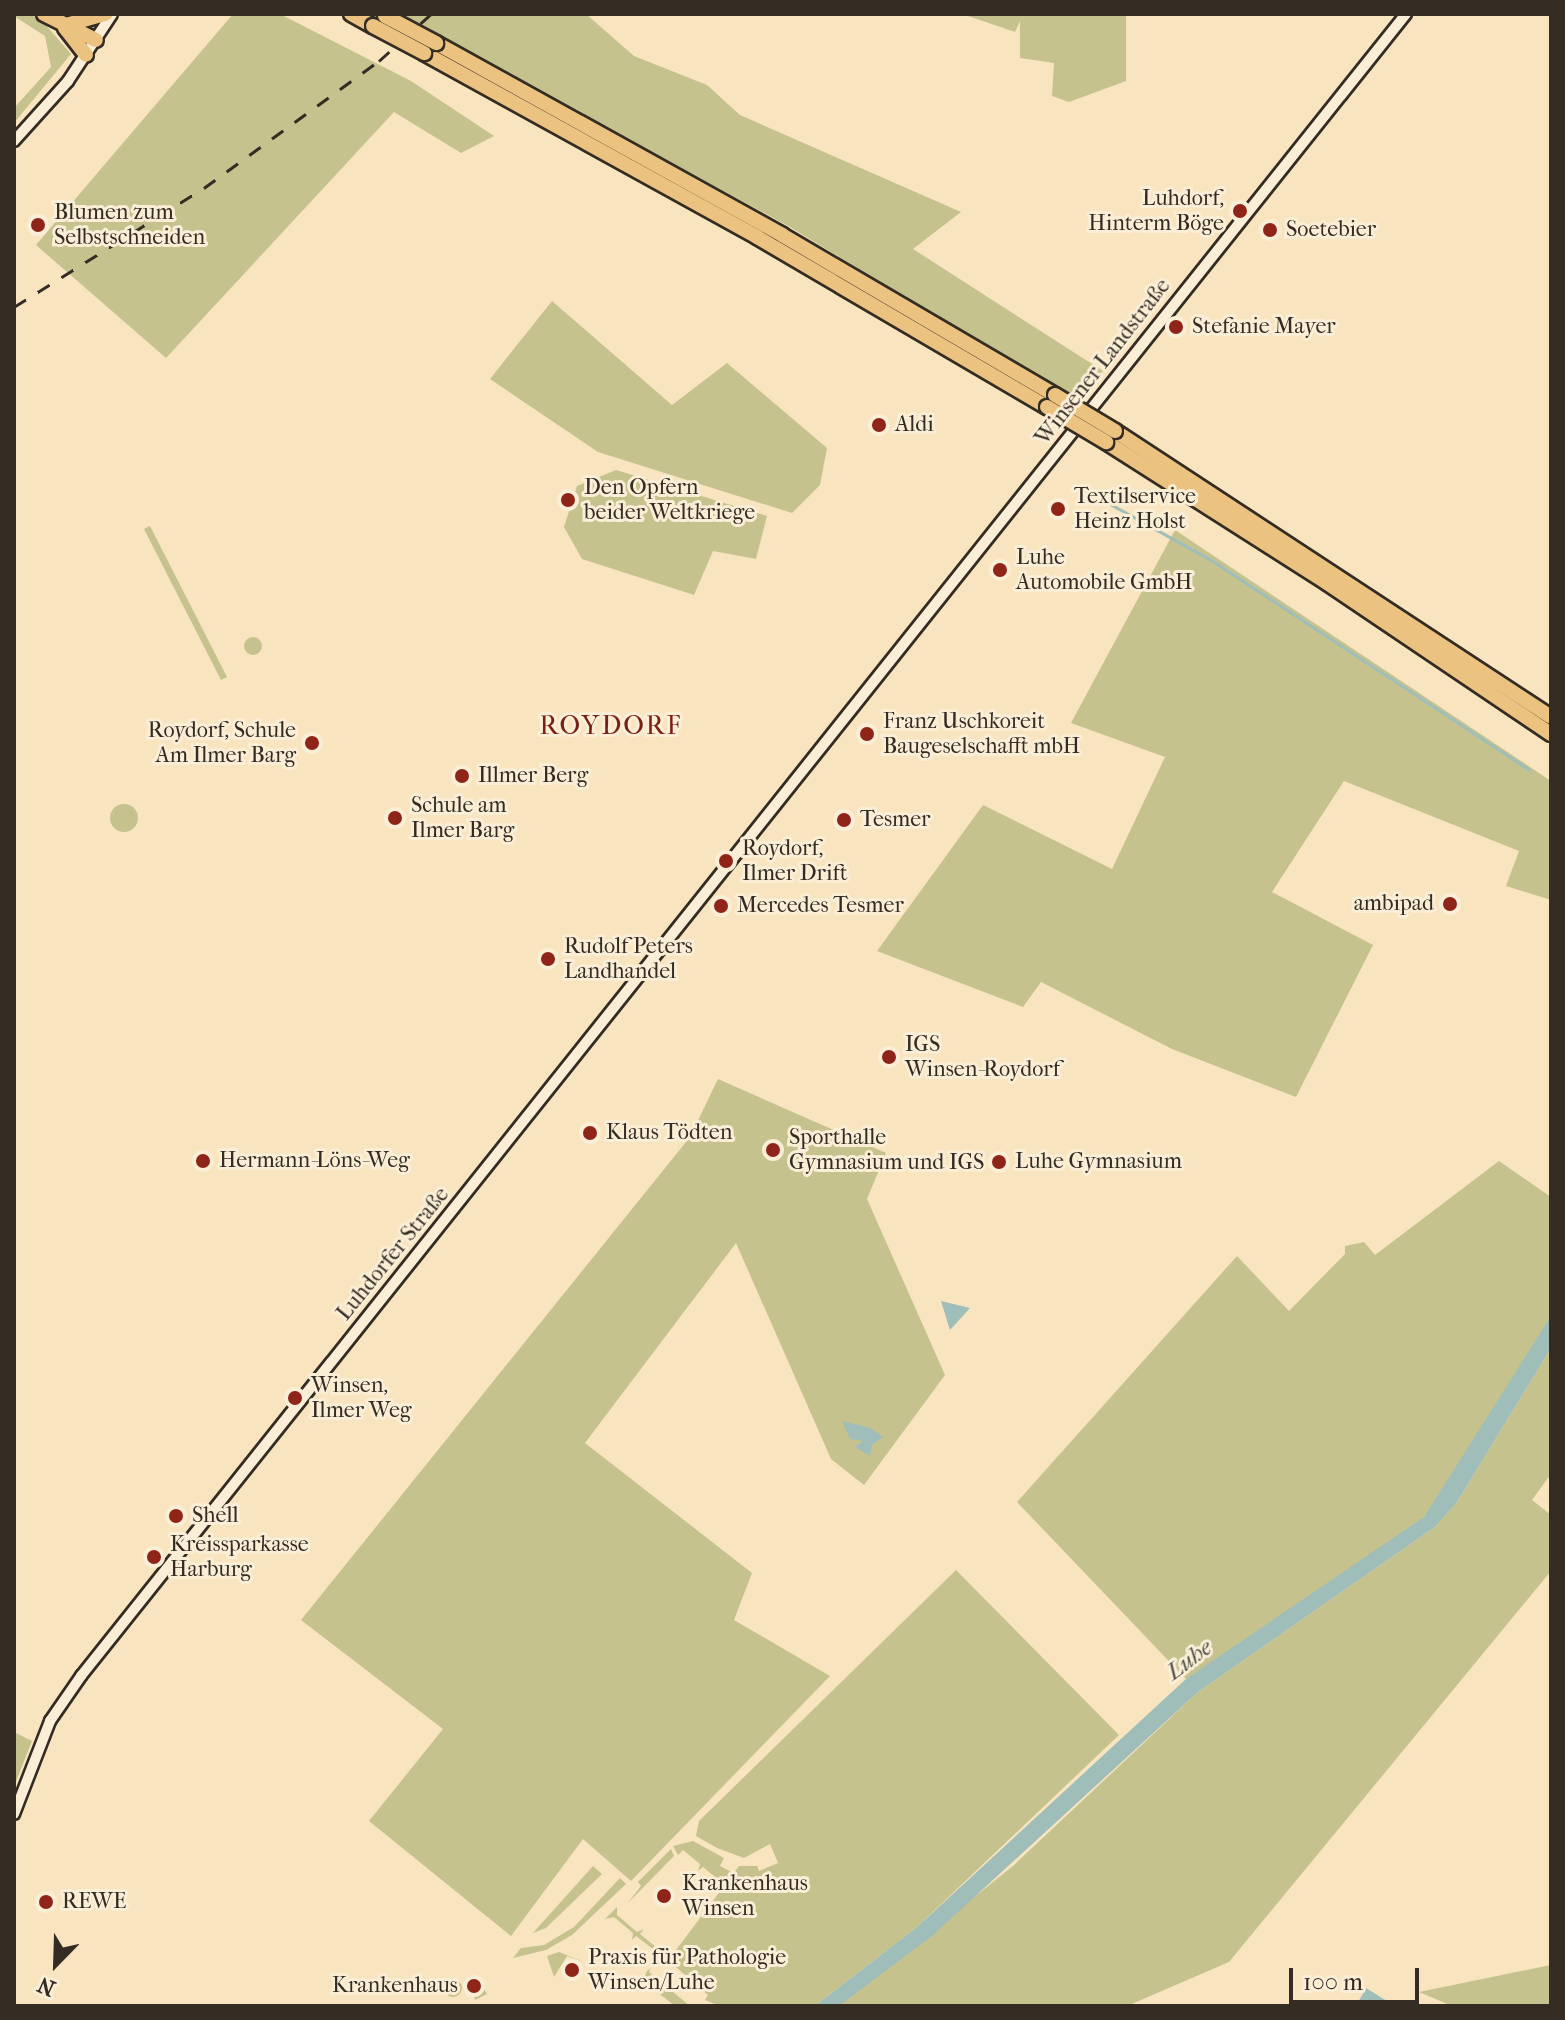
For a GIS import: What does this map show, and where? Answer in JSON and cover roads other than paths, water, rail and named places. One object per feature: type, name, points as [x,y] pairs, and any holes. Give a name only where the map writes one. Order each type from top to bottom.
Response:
[{"type":"highway","points":[[44,14],[96,40]]},
{"type":"highway","points":[[62,25],[105,14]]},
{"type":"highway","points":[[351,14],[380,19],[690,183],[1110,436],[1551,717]]},
{"type":"highway","points":[[62,25],[86,55]]},
{"type":"highway","points":[[1110,436],[1551,734]]},
{"type":"main road","points":[[14,141],[86,55],[112,14]]},
{"type":"main road","name":"Winsener Landstraße","points":[[832,736],[1406,14]]},
{"type":"main road","name":"Luhdorfer Straße","points":[[14,1814],[50,1721],[81,1676],[832,736]]},
{"type":"water","points":[[941,1301],[970,1308],[950,1330]]},
{"type":"water","points":[[1551,1316],[1551,1348],[1457,1502],[1435,1527],[1198,1692],[932,1936],[839,2006],[815,2006],[917,1927],[1186,1679],[1424,1517]]},
{"type":"water","points":[[842,1421],[871,1428],[883,1437],[872,1445],[870,1456],[855,1447],[863,1441],[850,1439]]},
{"type":"water","points":[[1366,1988],[1395,2006],[1356,2006]]},
{"type":"waterway","points":[[1076,485],[1211,560],[1529,770]]},
{"type":"railway","points":[[14,307],[204,188],[379,61],[431,14]]},
{"type":"place","name":"Luhdorf, Hinterm Böge","points":[[1240,211]]},
{"type":"place","name":"Blumen zum Selbstschneiden","points":[[38,225]]},
{"type":"place","name":"Soetebier","points":[[1270,230]]},
{"type":"place","name":"Stefanie Mayer","points":[[1176,327]]},
{"type":"place","name":"Aldi","points":[[879,425]]},
{"type":"place","name":"Den Opfern beider Weltkriege","points":[[568,500]]},
{"type":"place","name":"Textilservice Heinz Holst","points":[[1058,509]]},
{"type":"place","name":"Luhe Automobile GmbH","points":[[1000,570]]},
{"type":"place","name":"Franz Uschkoreit Baugeselschafft mbH","points":[[867,734]]},
{"type":"place","name":"Roydorf, Schule Am Ilmer Barg","points":[[312,743]]},
{"type":"place","name":"Illmer Berg","points":[[462,776]]},
{"type":"place","name":"Schule am Ilmer Barg","points":[[395,818]]},
{"type":"place","name":"Tesmer","points":[[844,820]]},
{"type":"place","name":"Roydorf, Ilmer Drift","points":[[726,861]]},
{"type":"place","name":"ambipad","points":[[1450,904]]},
{"type":"place","name":"Mercedes Tesmer","points":[[721,906]]},
{"type":"place","name":"Rudolf Peters Landhandel","points":[[548,959]]},
{"type":"place","name":"IGS Winsen-Roydorf","points":[[889,1057]]},
{"type":"place","name":"Klaus Tödten","points":[[590,1133]]},
{"type":"place","name":"Sporthalle Gymnasium und IGS","points":[[773,1150]]},
{"type":"place","name":"Hermann-Löns-Weg","points":[[203,1161]]},
{"type":"place","name":"Luhe Gymnasium","points":[[999,1162]]},
{"type":"place","name":"Winsen, Ilmer Weg","points":[[295,1398]]},
{"type":"place","name":"Shell","points":[[176,1516]]},
{"type":"place","name":"Kreissparkasse Harburg","points":[[154,1557]]},
{"type":"place","name":"Krankenhaus Winsen","points":[[664,1896]]},
{"type":"place","name":"REWE","points":[[46,1902]]},
{"type":"place","name":"Praxis für Pathologie Winsen/Luhe","points":[[572,1970]]},
{"type":"place","name":"Krankenhaus","points":[[474,1986]]},
{"type":"district","name":"ROYDORF","points":[[611,726]]},
{"type":"water label","name":"Luhe","points":[[1189,1660]]}]
